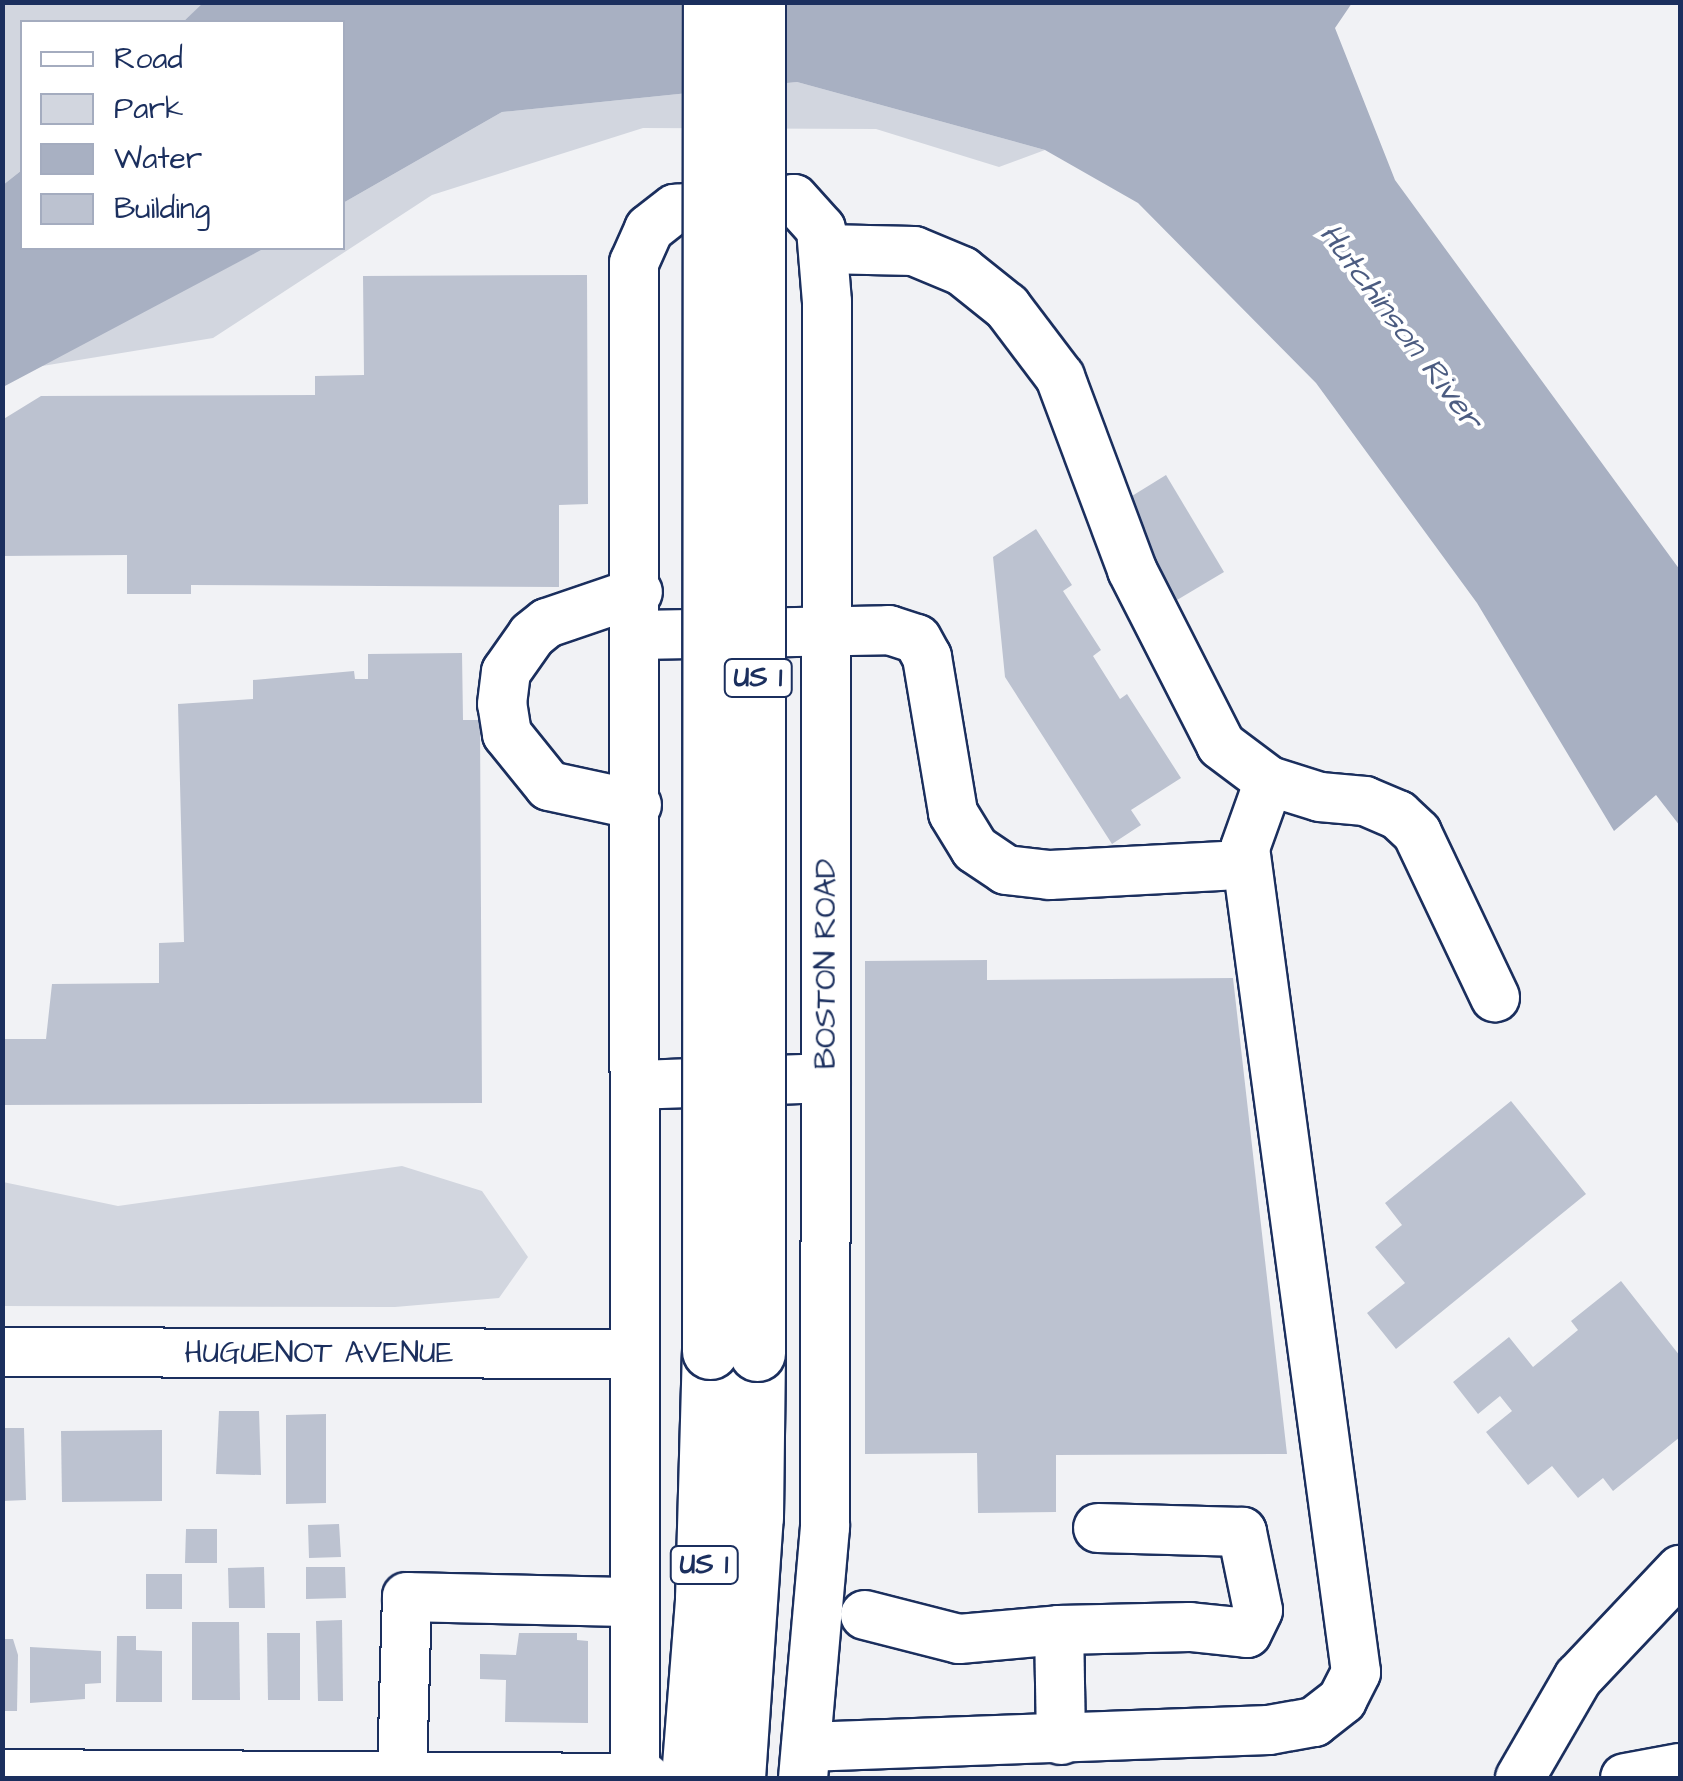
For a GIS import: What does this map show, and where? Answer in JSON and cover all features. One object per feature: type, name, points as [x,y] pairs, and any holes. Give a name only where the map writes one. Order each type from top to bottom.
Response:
[{"type":"main road","name":"US 1","points":[[711,2],[734,1352],[755,1517],[737,1778]]},
{"type":"main road","name":"US 1","points":[[689,1778],[703,1599],[734,1352],[757,2]]},
{"type":"street","name":"BOSTON ROAD","points":[[636,1778],[638,614],[634,262],[640,244],[659,218],[675,209],[794,199],[814,214],[823,249],[827,632],[825,1527],[804,1763]]},
{"type":"street","points":[[823,249],[914,251],[962,271],[1006,307],[1060,378],[1132,570],[1221,746],[1269,782],[1320,797],[1365,800],[1398,815],[1417,833],[1495,998]]},
{"type":"street","points":[[637,805],[549,786],[508,734],[502,704],[506,672],[532,636],[547,623],[638,614],[827,632],[890,630],[917,640],[927,657],[953,813],[975,849],[1006,870],[1050,876],[1224,866]]},
{"type":"street","points":[[804,1763],[1314,1722],[1342,1700],[1356,1672],[1244,848],[1269,782]]},
{"type":"street","points":[[636,1085],[826,1078]]},
{"type":"street","name":"HUGUENOT AVENUE","points":[[2,1352],[635,1354]]},
{"type":"street","points":[[865,1615],[959,1638],[1059,1630],[1190,1627],[1248,1634],[1258,1610],[1242,1532],[1098,1528]]},
{"type":"street","points":[[1520,1778],[1578,1678],[1680,1570]]},
{"type":"street","points":[[402,1774],[407,1598],[634,1602]]},
{"type":"street","points":[[1059,1630],[1061,1740]]},
{"type":"street","points":[[1625,1778],[1680,1768]]},
{"type":"street","points":[[2,1774],[646,1778]]},
{"type":"green space","points":[[3,3],[204,3],[185,20],[20,20],[20,172],[3,185]]},
{"type":"green space","points":[[797,82],[1045,150],[999,167],[876,129],[643,128],[432,195],[213,338],[30,368],[261,250],[345,250],[345,202],[502,112]]},
{"type":"green space","points":[[402,1166],[482,1191],[528,1257],[499,1298],[395,1307],[3,1306],[3,1182],[118,1206]]},
{"type":"water","name":"Hutchinson River","points":[[204,2],[1352,3],[1335,28],[1395,180],[1680,570],[1680,826],[1656,795],[1614,831],[1477,603],[1316,383],[1138,203],[1045,150],[797,82],[502,112],[345,202],[345,20],[185,20]]},
{"type":"water","points":[[20,172],[20,250],[261,250],[3,387],[3,185]]},
{"type":"building","points":[[587,275],[588,504],[559,505],[559,587],[191,585],[191,594],[127,594],[127,555],[2,556],[2,420],[41,396],[315,395],[315,376],[364,375],[363,276]]},
{"type":"building","points":[[1166,475],[1224,572],[1177,600],[1119,504]]},
{"type":"building","points":[[1036,529],[1072,585],[1063,591],[1101,650],[1093,656],[1120,699],[1127,694],[1181,778],[1131,810],[1141,825],[1112,844],[1005,677],[993,557]]},
{"type":"building","points":[[462,653],[463,720],[480,720],[482,1103],[3,1105],[3,1039],[46,1039],[52,984],[159,983],[159,943],[184,942],[178,704],[253,699],[253,680],[354,671],[355,679],[368,679],[368,654]]},
{"type":"building","points":[[987,960],[987,980],[1233,978],[1287,1454],[1056,1455],[1056,1512],[978,1513],[977,1453],[865,1454],[865,961]]},
{"type":"building","points":[[1511,1101],[1586,1194],[1396,1349],[1367,1313],[1405,1283],[1375,1247],[1402,1225],[1385,1203]]},
{"type":"building","points":[[1621,1281],[1680,1356],[1680,1437],[1613,1491],[1603,1478],[1578,1498],[1552,1466],[1528,1485],[1486,1432],[1512,1411],[1500,1396],[1478,1414],[1453,1382],[1509,1337],[1533,1367],[1578,1330],[1571,1321]]},
{"type":"building","points":[[219,1411],[259,1411],[261,1475],[216,1474]]},
{"type":"building","points":[[326,1414],[326,1503],[286,1504],[286,1415]]},
{"type":"building","points":[[2,1428],[24,1428],[26,1500],[2,1501]]},
{"type":"building","points":[[162,1430],[162,1501],[62,1502],[61,1431]]},
{"type":"building","points":[[339,1524],[341,1557],[309,1558],[308,1525]]},
{"type":"building","points":[[186,1529],[217,1529],[217,1563],[185,1563]]},
{"type":"building","points":[[264,1567],[265,1608],[229,1608],[228,1568]]},
{"type":"building","points":[[306,1567],[345,1567],[346,1598],[306,1599]]},
{"type":"building","points":[[146,1574],[182,1574],[182,1609],[146,1609]]},
{"type":"building","points":[[342,1620],[343,1701],[318,1701],[316,1621]]},
{"type":"building","points":[[192,1622],[239,1622],[240,1700],[192,1700]]},
{"type":"building","points":[[267,1633],[300,1633],[300,1700],[268,1700]]},
{"type":"building","points":[[519,1633],[577,1633],[577,1640],[588,1641],[588,1723],[505,1722],[506,1680],[480,1679],[480,1654],[516,1655]]},
{"type":"building","points":[[117,1636],[136,1636],[136,1650],[162,1651],[162,1702],[116,1702]]},
{"type":"building","points":[[2,1639],[13,1639],[18,1655],[17,1711],[2,1711]]},
{"type":"building","points":[[30,1647],[101,1651],[101,1683],[85,1684],[85,1699],[30,1703]]}]
